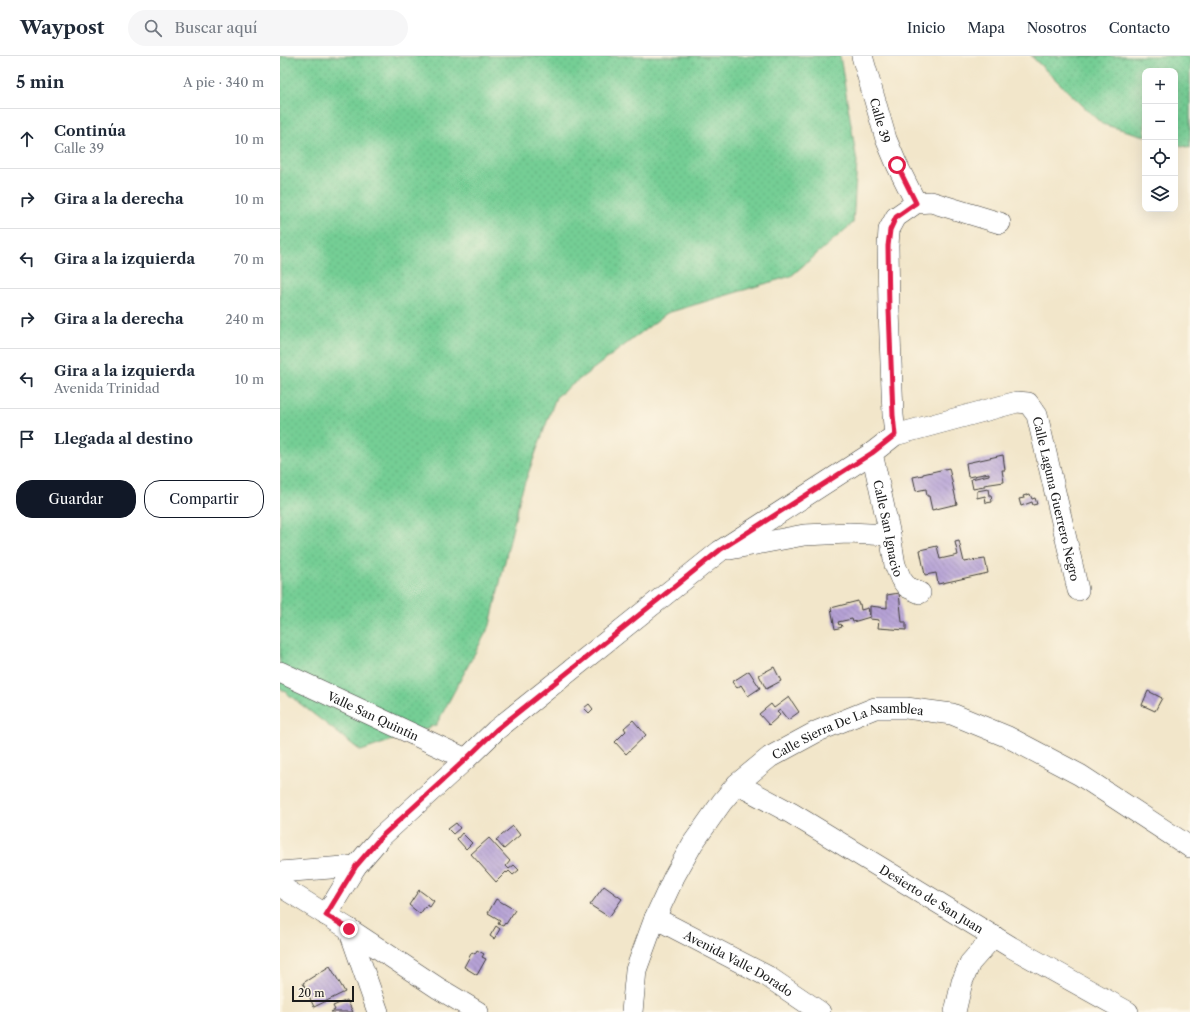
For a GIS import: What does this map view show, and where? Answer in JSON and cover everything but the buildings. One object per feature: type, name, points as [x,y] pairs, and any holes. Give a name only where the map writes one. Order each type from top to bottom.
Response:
[{"type":"street","name":"Calle 39","points":[[862,56],[886,139],[916,203]]},
{"type":"street","points":[[326,915],[356,866],[381,837],[496,730],[720,550],[872,453],[895,435],[889,310],[888,246],[890,230],[896,217],[916,203],[932,202],[1000,223]]},
{"type":"street","name":"Calle Laguna Guerrero Negro","points":[[895,435],[1017,402],[1028,404],[1037,415],[1078,590]]},
{"type":"street","name":"Calle San Ignacio","points":[[872,453],[895,565],[901,579],[907,587],[920,593]]},
{"type":"street","points":[[720,550],[804,535],[849,533],[890,535]]},
{"type":"street","name":"Valle San Quintin","points":[[280,672],[466,759]]},
{"type":"street","name":"Calle Sierra De La Asamblea","points":[[632,1012],[636,970],[655,918],[674,877],[694,843],[722,802],[737,784],[770,757],[818,731],[876,708],[906,708],[952,714],[1008,737],[1080,775],[1190,847]]},
{"type":"street","name":"Desierto de San Juan","points":[[737,784],[791,813],[994,936],[1128,1012]]},
{"type":"street","points":[[280,872],[356,866]]},
{"type":"street","points":[[280,886],[349,929],[438,988],[478,1012]]},
{"type":"street","name":"Avenida Valle Dorado","points":[[655,918],[768,976],[820,1012]]},
{"type":"street","points":[[349,929],[378,1012]]},
{"type":"street","points":[[955,1012],[962,982],[970,963],[994,936]]},
{"type":"green space","points":[[280,56],[840,56],[857,162],[853,223],[791,276],[667,313],[556,397],[521,493],[490,625],[436,725],[361,751],[280,688]]},
{"type":"green space","points":[[1031,56],[1190,56],[1190,148],[1178,145],[1178,68],[1142,68],[1142,135],[1102,124]]},
{"type":"route","points":[[349,929],[326,915],[356,866],[381,837],[496,730],[720,550],[834,478],[872,453],[895,435],[889,310],[888,246],[890,230],[896,217],[916,203],[897,165]]}]
